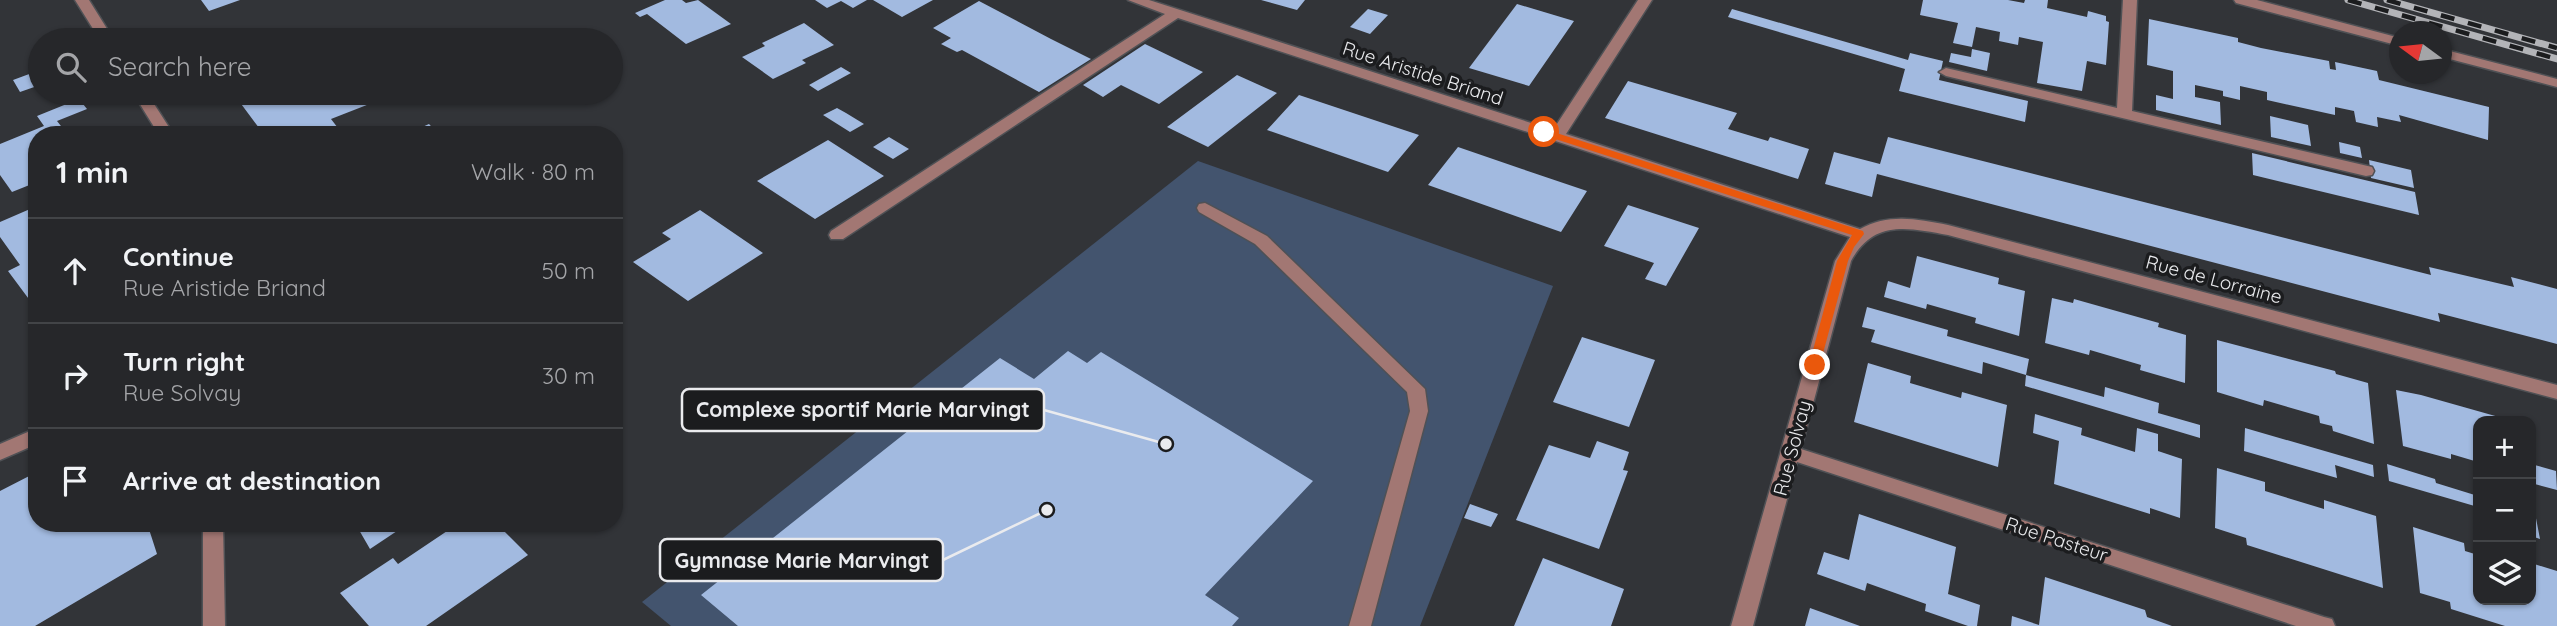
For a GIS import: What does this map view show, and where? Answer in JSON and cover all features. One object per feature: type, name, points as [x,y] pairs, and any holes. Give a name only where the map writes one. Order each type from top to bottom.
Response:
[{"type":"street","points":[[82,0],[100,28]]},
{"type":"street","name":"Rue Aristide Briand","points":[[1135,0],[1161,4],[1175,14],[1859,234]]},
{"type":"street","points":[[1557,136],[1645,0]]},
{"type":"street","points":[[2124,114],[2130,0]]},
{"type":"street","points":[[2241,0],[2389,39]]},
{"type":"street","points":[[837,235],[1175,14]]},
{"type":"street","points":[[2452,56],[2557,83]]},
{"type":"street","points":[[1946,72],[2366,171]]},
{"type":"street","points":[[148,105],[161,126]]},
{"type":"street","points":[[1205,208],[1261,240],[1416,388],[1419,411],[1360,626]]},
{"type":"street","name":"Rue de Lorraine","points":[[1859,234],[1882,225],[1896,224],[1948,230],[2557,392]]},
{"type":"street","name":"Rue Solvay","points":[[1742,626],[1843,261],[1849,246],[1859,234]]},
{"type":"street","points":[[0,453],[28,439]]},
{"type":"street","name":"Rue Pasteur","points":[[1791,453],[2324,626]]},
{"type":"street","points":[[213,532],[214,626]]},
{"type":"shaded area","points":[[1198,161],[1553,286],[1420,626],[671,626],[642,602]]},
{"type":"building","points":[[201,0],[240,0],[209,11]]},
{"type":"building","points":[[665,0],[682,0],[686,3],[698,0],[731,24],[686,44],[647,14],[640,17],[635,13]]},
{"type":"building","points":[[815,0],[867,0],[853,8],[841,1],[827,8]]},
{"type":"building","points":[[873,0],[933,0],[902,17]]},
{"type":"building","points":[[1261,0],[1305,0],[1297,10]]},
{"type":"building","points":[[1923,0],[2008,0],[2024,3],[2025,0],[2048,0],[2047,8],[2087,17],[2088,11],[2106,16],[2106,21],[2109,22],[2106,65],[2087,61],[2082,91],[2037,83],[2043,42],[2019,37],[2018,45],[1999,41],[2000,32],[1976,27],[1972,47],[1953,43],[1958,23],[1920,15]]},
{"type":"building","points":[[979,1],[1091,59],[1039,92],[962,50],[957,52],[941,44],[951,38],[933,28]]},
{"type":"building","points":[[1517,4],[1574,21],[1529,86],[1469,68]]},
{"type":"building","points":[[1368,9],[1388,15],[1370,34],[1350,27]]},
{"type":"building","points":[[1732,9],[1908,60],[1910,53],[1943,61],[1939,80],[2028,101],[2025,122],[1899,91],[1905,69],[1728,17]]},
{"type":"building","points":[[2149,19],[2238,38],[2238,42],[2261,48],[2329,61],[2330,69],[2336,70],[2335,62],[2377,71],[2379,80],[2389,84],[2489,107],[2488,140],[2399,115],[2401,122],[2377,117],[2378,127],[2356,122],[2354,111],[2335,107],[2335,115],[2267,100],[2267,92],[2240,86],[2240,100],[2223,96],[2223,91],[2195,85],[2195,97],[2220,102],[2221,125],[2156,110],[2156,95],[2173,99],[2173,71],[2147,65]]},
{"type":"building","points":[[804,23],[834,45],[802,60],[806,63],[773,79],[742,57],[765,46],[762,43]]},
{"type":"building","points":[[1145,44],[1203,72],[1159,104],[1121,85],[1103,97],[1083,85]]},
{"type":"building","points":[[1972,49],[1990,53],[1987,71],[1949,62],[1951,53],[1971,57]]},
{"type":"building","points":[[841,67],[851,73],[818,91],[809,85]]},
{"type":"building","points":[[28,74],[28,89],[20,92],[13,80]]},
{"type":"building","points":[[1237,75],[1277,93],[1208,147],[1167,127]]},
{"type":"building","points":[[1628,81],[1737,113],[1728,129],[1768,141],[1770,137],[1809,149],[1798,179],[1605,118]]},
{"type":"building","points":[[1299,95],[1419,135],[1388,172],[1267,130]]},
{"type":"building","points":[[64,105],[84,105],[87,109],[57,121],[61,126],[44,126],[37,116]]},
{"type":"building","points":[[242,105],[367,105],[331,119],[336,126],[258,126]]},
{"type":"building","points":[[837,108],[864,124],[850,132],[823,115]]},
{"type":"building","points":[[2270,116],[2308,125],[2311,146],[2271,137]]},
{"type":"building","points":[[28,133],[28,186],[12,192],[0,175],[0,144]]},
{"type":"building","points":[[889,137],[909,149],[893,159],[873,147]]},
{"type":"building","points":[[1888,137],[2431,275],[2429,267],[2514,287],[2511,277],[2557,289],[2557,344],[2438,313],[2440,322],[1877,174],[1872,197],[1825,184],[1834,152],[1880,164]]},
{"type":"building","points":[[828,140],[884,176],[815,219],[757,181]]},
{"type":"building","points":[[2339,142],[2360,147],[2362,158],[2340,153]]},
{"type":"building","points":[[1458,147],[1587,191],[1561,232],[1428,185]]},
{"type":"building","points":[[2252,153],[2415,192],[2419,215],[2253,175]]},
{"type":"building","points":[[2369,160],[2411,170],[2414,188],[2371,178]]},
{"type":"building","points":[[1628,205],[1699,228],[1666,286],[1645,279],[1654,263],[1604,246]]},
{"type":"building","points":[[28,210],[28,298],[8,271],[20,265],[0,237],[0,222]]},
{"type":"building","points":[[700,210],[763,253],[688,301],[633,262],[671,239],[662,233]]},
{"type":"building","points":[[1917,256],[1999,278],[1998,284],[2025,291],[2019,336],[1975,323],[1976,318],[1927,304],[1926,309],[1884,297],[1888,281],[1910,288]]},
{"type":"building","points":[[2052,298],[2073,303],[2074,299],[2159,323],[2158,327],[2186,335],[2185,383],[2140,370],[2141,365],[2090,350],[2089,355],[2045,343]]},
{"type":"building","points":[[1867,307],[1948,330],[1947,336],[2029,359],[2026,375],[1983,362],[1982,374],[1871,342],[1875,330],[1862,327]]},
{"type":"building","points":[[1582,337],[1655,360],[1629,427],[1553,402]]},
{"type":"building","points":[[2217,340],[2335,371],[2336,374],[2368,383],[2374,444],[2333,431],[2332,426],[2320,423],[2319,416],[2264,400],[2263,406],[2217,392]]},
{"type":"building","points":[[1068,351],[1087,363],[1101,352],[1313,481],[1205,595],[1239,618],[1232,626],[738,626],[701,595],[1000,358],[1034,379]]},
{"type":"building","points":[[1868,363],[1911,376],[1910,383],[1961,398],[1962,392],[2007,405],[1998,467],[1854,422]]},
{"type":"building","points":[[2026,375],[2104,397],[2105,387],[2159,403],[2158,413],[2200,425],[2200,438],[2025,386]]},
{"type":"building","points":[[2396,390],[2495,416],[2473,416],[2473,461],[2451,454],[2451,459],[2403,446]]},
{"type":"building","points":[[2035,414],[2082,428],[2081,435],[2135,452],[2137,428],[2158,434],[2158,451],[2182,459],[2180,518],[2150,508],[2150,514],[2054,484],[2059,441],[2033,433]]},
{"type":"building","points":[[2245,428],[2373,465],[2374,477],[2335,465],[2337,478],[2244,451]]},
{"type":"building","points":[[1597,441],[1629,452],[1623,470],[1628,471],[1599,549],[1516,520],[1549,445],[1590,458]]},
{"type":"building","points":[[2387,464],[2473,494],[2473,506],[2389,481]]},
{"type":"building","points":[[2536,465],[2556,471],[2557,490],[2536,484]]},
{"type":"building","points":[[2217,468],[2265,482],[2265,491],[2324,509],[2324,500],[2376,516],[2383,588],[2247,545],[2246,538],[2215,528]]},
{"type":"building","points":[[28,477],[28,532],[150,532],[157,554],[35,626],[0,626],[0,491]]},
{"type":"building","points":[[1470,504],[1498,514],[1491,527],[1464,518]]},
{"type":"building","points":[[1859,514],[1956,547],[1948,594],[1980,605],[1977,626],[1968,626],[1925,611],[1926,604],[1867,583],[1865,591],[1817,574],[1824,552],[1849,560]]},
{"type":"building","points":[[2536,518],[2540,539],[2536,538]]},
{"type":"building","points":[[2413,527],[2464,543],[2465,551],[2473,553],[2473,605],[2536,605],[2536,565],[2557,571],[2557,626],[2505,626],[2451,609],[2450,602],[2420,593]]},
{"type":"building","points":[[360,532],[396,532],[370,549]]},
{"type":"building","points":[[446,532],[505,532],[528,555],[426,626],[369,626],[340,593],[393,558],[398,564]]},
{"type":"building","points":[[1543,558],[1624,589],[1611,626],[1514,626]]},
{"type":"building","points":[[2045,577],[2145,610],[2147,617],[2172,626],[2011,626],[2012,616],[2039,625]]},
{"type":"building","points":[[1810,608],[1860,626],[1805,626]]},
{"type":"railway","points":[[2348,0],[2557,59]]},
{"type":"railway","points":[[2387,0],[2557,48]]},
{"type":"place","name":"Complexe sportif Marie Marvingt","points":[[1166,444]]},
{"type":"place","name":"Gymnase Marie Marvingt","points":[[1047,510]]},
{"type":"route","points":[[1544,132],[1859,234],[1849,246],[1843,261],[1815,365]]}]
